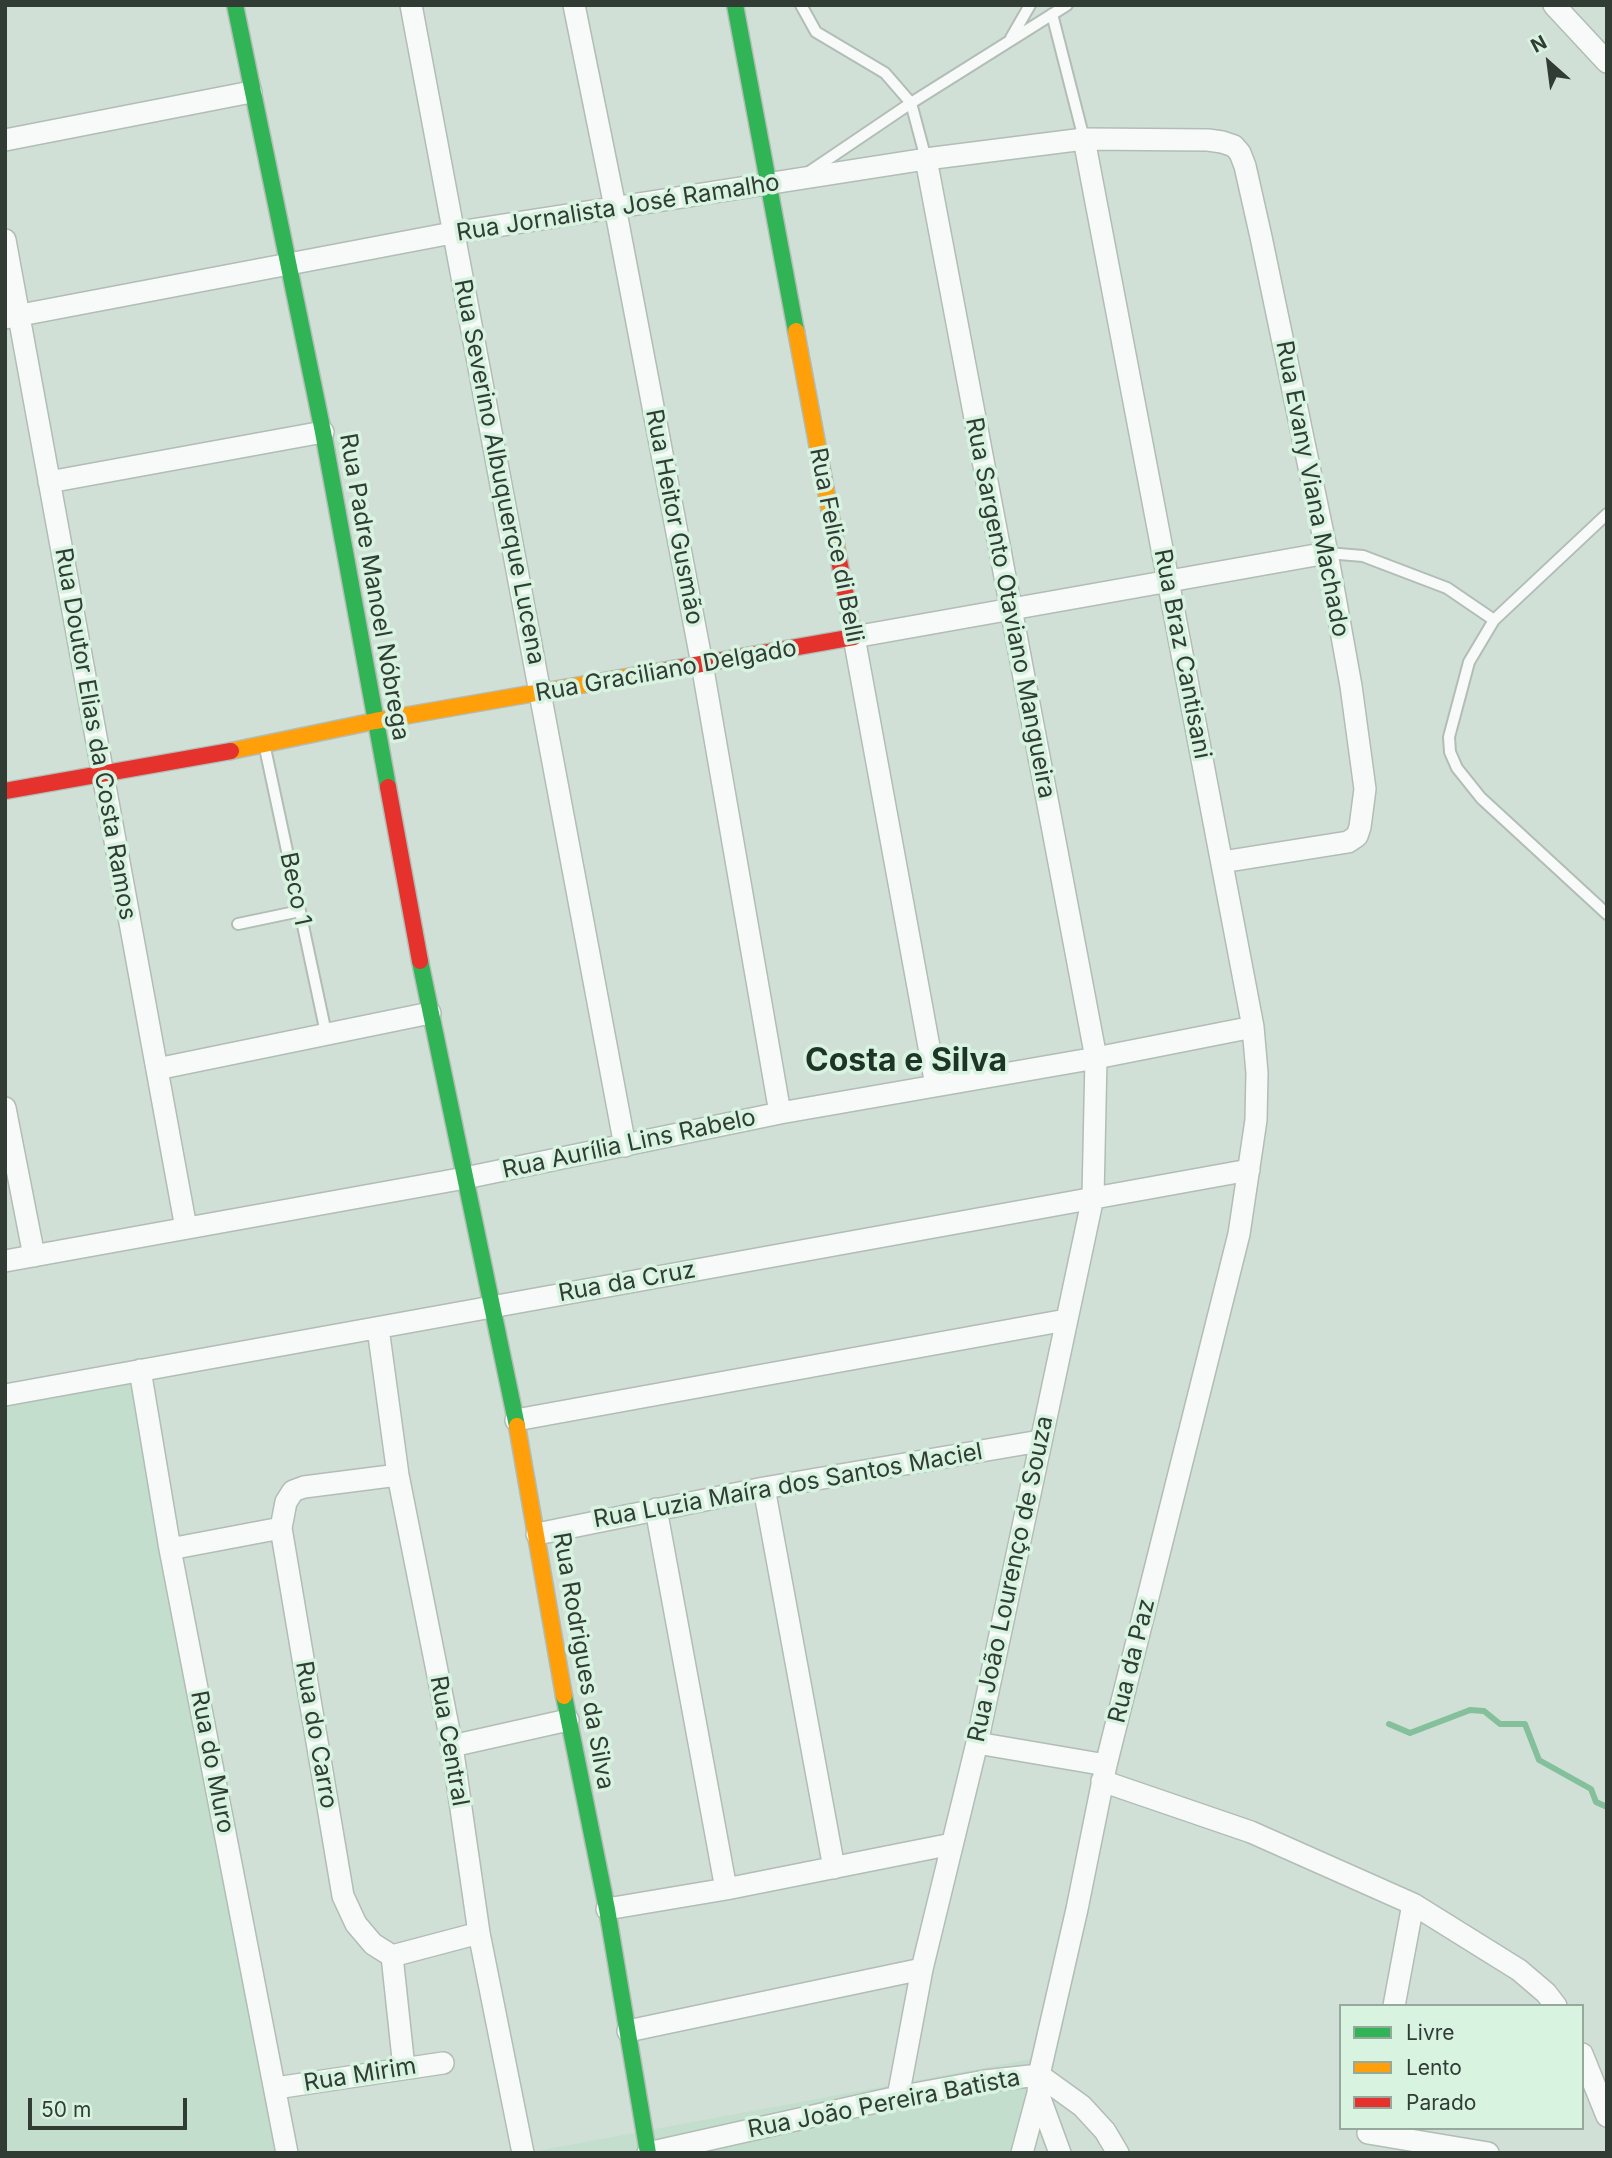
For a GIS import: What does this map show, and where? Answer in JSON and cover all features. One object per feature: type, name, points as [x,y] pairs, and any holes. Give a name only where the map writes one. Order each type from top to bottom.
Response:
[{"type":"street","name":"Rua Padre Manoel Nóbrega","points":[[235,5],[323,432],[430,1013],[465,1178]]},
{"type":"street","name":"Rua Severino Albuquerque Lucena","points":[[411,5],[625,1146]]},
{"type":"street","name":"Rua Heitor Gusmão","points":[[574,5],[702,664],[780,1113]]},
{"type":"street","name":"Rua Felice di Belli","points":[[734,5],[936,1085]]},
{"type":"street","points":[[1554,5],[1607,62]]},
{"type":"street","points":[[5,141],[251,92]]},
{"type":"street","name":"Rua Jornalista José Ramalho","points":[[12,316],[453,233],[926,159],[1084,139],[1208,140],[1234,146]]},
{"type":"street","name":"Rua Braz Cantisani","points":[[1084,139],[1253,1027],[1257,1073],[1256,1120],[1249,1170]]},
{"type":"street","name":"Rua Evany Viana Machado","points":[[1222,862],[1348,842],[1357,836],[1363,816],[1365,789],[1351,686],[1327,553],[1245,166],[1234,146]]},
{"type":"street","name":"Rua Sargento Otaviano Mangueira","points":[[926,159],[1096,1058]]},
{"type":"street","name":"Rua Doutor Elias da Costa Ramos","points":[[5,240],[12,316],[49,482],[186,1227]]},
{"type":"street","points":[[49,482],[323,432]]},
{"type":"street","name":"Rua Graciliano Delgado","points":[[5,791],[264,745],[375,721],[1327,553]]},
{"type":"street","points":[[157,1069],[430,1013]]},
{"type":"street","name":"Rua Aurília Lins Rabelo","points":[[5,1261],[465,1178],[780,1113],[1096,1058],[1253,1027]]},
{"type":"street","name":"Rua João Lourenço de Souza","points":[[898,2097],[922,1969],[976,1743],[1093,1197],[1096,1058]]},
{"type":"street","points":[[5,1108],[34,1256]]},
{"type":"street","name":"Rua da Cruz","points":[[5,1395],[1249,1170]]},
{"type":"street","name":"Rua da Paz","points":[[1022,2153],[1077,1909],[1104,1773],[1239,1234],[1249,1170]]},
{"type":"street","name":"Rua Rodrigues da Silva","points":[[465,1178],[516,1420],[568,1720],[607,1909],[648,2153]]},
{"type":"street","points":[[516,1420],[1066,1320]]},
{"type":"street","name":"Rua Central","points":[[378,1328],[398,1475],[452,1746],[479,1933],[523,2153]]},
{"type":"street","name":"Rua do Muro","points":[[140,1370],[170,1549],[287,2153]]},
{"type":"street","name":"Rua Luzia Maíra dos Santos Maciel","points":[[537,1534],[764,1488],[1040,1441]]},
{"type":"street","name":"Rua do Carro","points":[[392,1956],[373,1944],[356,1924],[343,1896],[281,1528],[286,1502],[293,1491],[304,1487],[398,1475]]},
{"type":"street","points":[[764,1488],[834,1868]]},
{"type":"street","points":[[656,1509],[726,1889]]},
{"type":"street","points":[[170,1549],[281,1528]]},
{"type":"street","points":[[452,1746],[568,1720]]},
{"type":"street","points":[[976,1743],[1104,1773],[1251,1832],[1413,1904],[1519,1970],[1554,2004]]},
{"type":"street","points":[[607,1909],[726,1889],[952,1844]]},
{"type":"street","points":[[1394,2004],[1413,1904]]},
{"type":"street","points":[[404,2068],[392,1956],[479,1933]]},
{"type":"street","points":[[628,2031],[922,1969]]},
{"type":"street","points":[[1584,2059],[1607,2116]]},
{"type":"street","name":"Rua Mirim","points":[[276,2088],[443,2063]]},
{"type":"street","name":"Rua João Pereira Batista","points":[[648,2153],[898,2097],[985,2081],[1039,2084]]},
{"type":"street","points":[[1039,2084],[1060,2153]]},
{"type":"street","points":[[1039,2084],[1083,2106],[1105,2132],[1118,2153]]},
{"type":"street","points":[[1366,2138],[1488,2153]]},
{"type":"lane","points":[[801,5],[816,32],[885,73],[911,103],[926,159]]},
{"type":"lane","points":[[1010,40],[1030,5]]},
{"type":"lane","points":[[798,179],[911,103],[1067,5]]},
{"type":"lane","points":[[1052,14],[1084,139]]},
{"type":"lane","points":[[1607,514],[1494,620],[1469,662],[1449,737],[1450,752],[1457,768],[1481,798],[1607,914]]},
{"type":"lane","points":[[1327,553],[1363,556],[1447,588],[1494,620]]},
{"type":"lane","name":"Beco 1","points":[[264,745],[326,1033]]},
{"type":"lane","points":[[238,925],[300,911]]},
{"type":"shaded area","points":[[138,1365],[286,2153],[5,2153],[5,1389]]},
{"type":"shaded area","points":[[1042,2057],[1018,2153],[526,2153]]},
{"type":"waterway","points":[[1389,1724],[1410,1733],[1470,1710],[1484,1711],[1500,1724],[1525,1724],[1539,1760],[1591,1789],[1596,1802],[1607,1807]]},
{"type":"traffic: fast","points":[[235,5],[323,432],[388,787]]},
{"type":"traffic: fast","points":[[735,5],[796,331]]},
{"type":"traffic: fast","points":[[420,961],[517,1426]]},
{"type":"traffic: fast","points":[[564,1696],[607,1909],[648,2153]]},
{"type":"traffic: slow","points":[[796,331],[838,555]]},
{"type":"traffic: slow","points":[[231,751],[375,721],[644,674]]},
{"type":"traffic: slow","points":[[517,1426],[564,1696]]},
{"type":"traffic: jam","points":[[644,674],[854,637],[838,555]]},
{"type":"traffic: jam","points":[[5,791],[231,751]]},
{"type":"traffic: jam","points":[[388,787],[420,961]]},
{"type":"district","name":"Costa e Silva","points":[[906,1061]]}]
